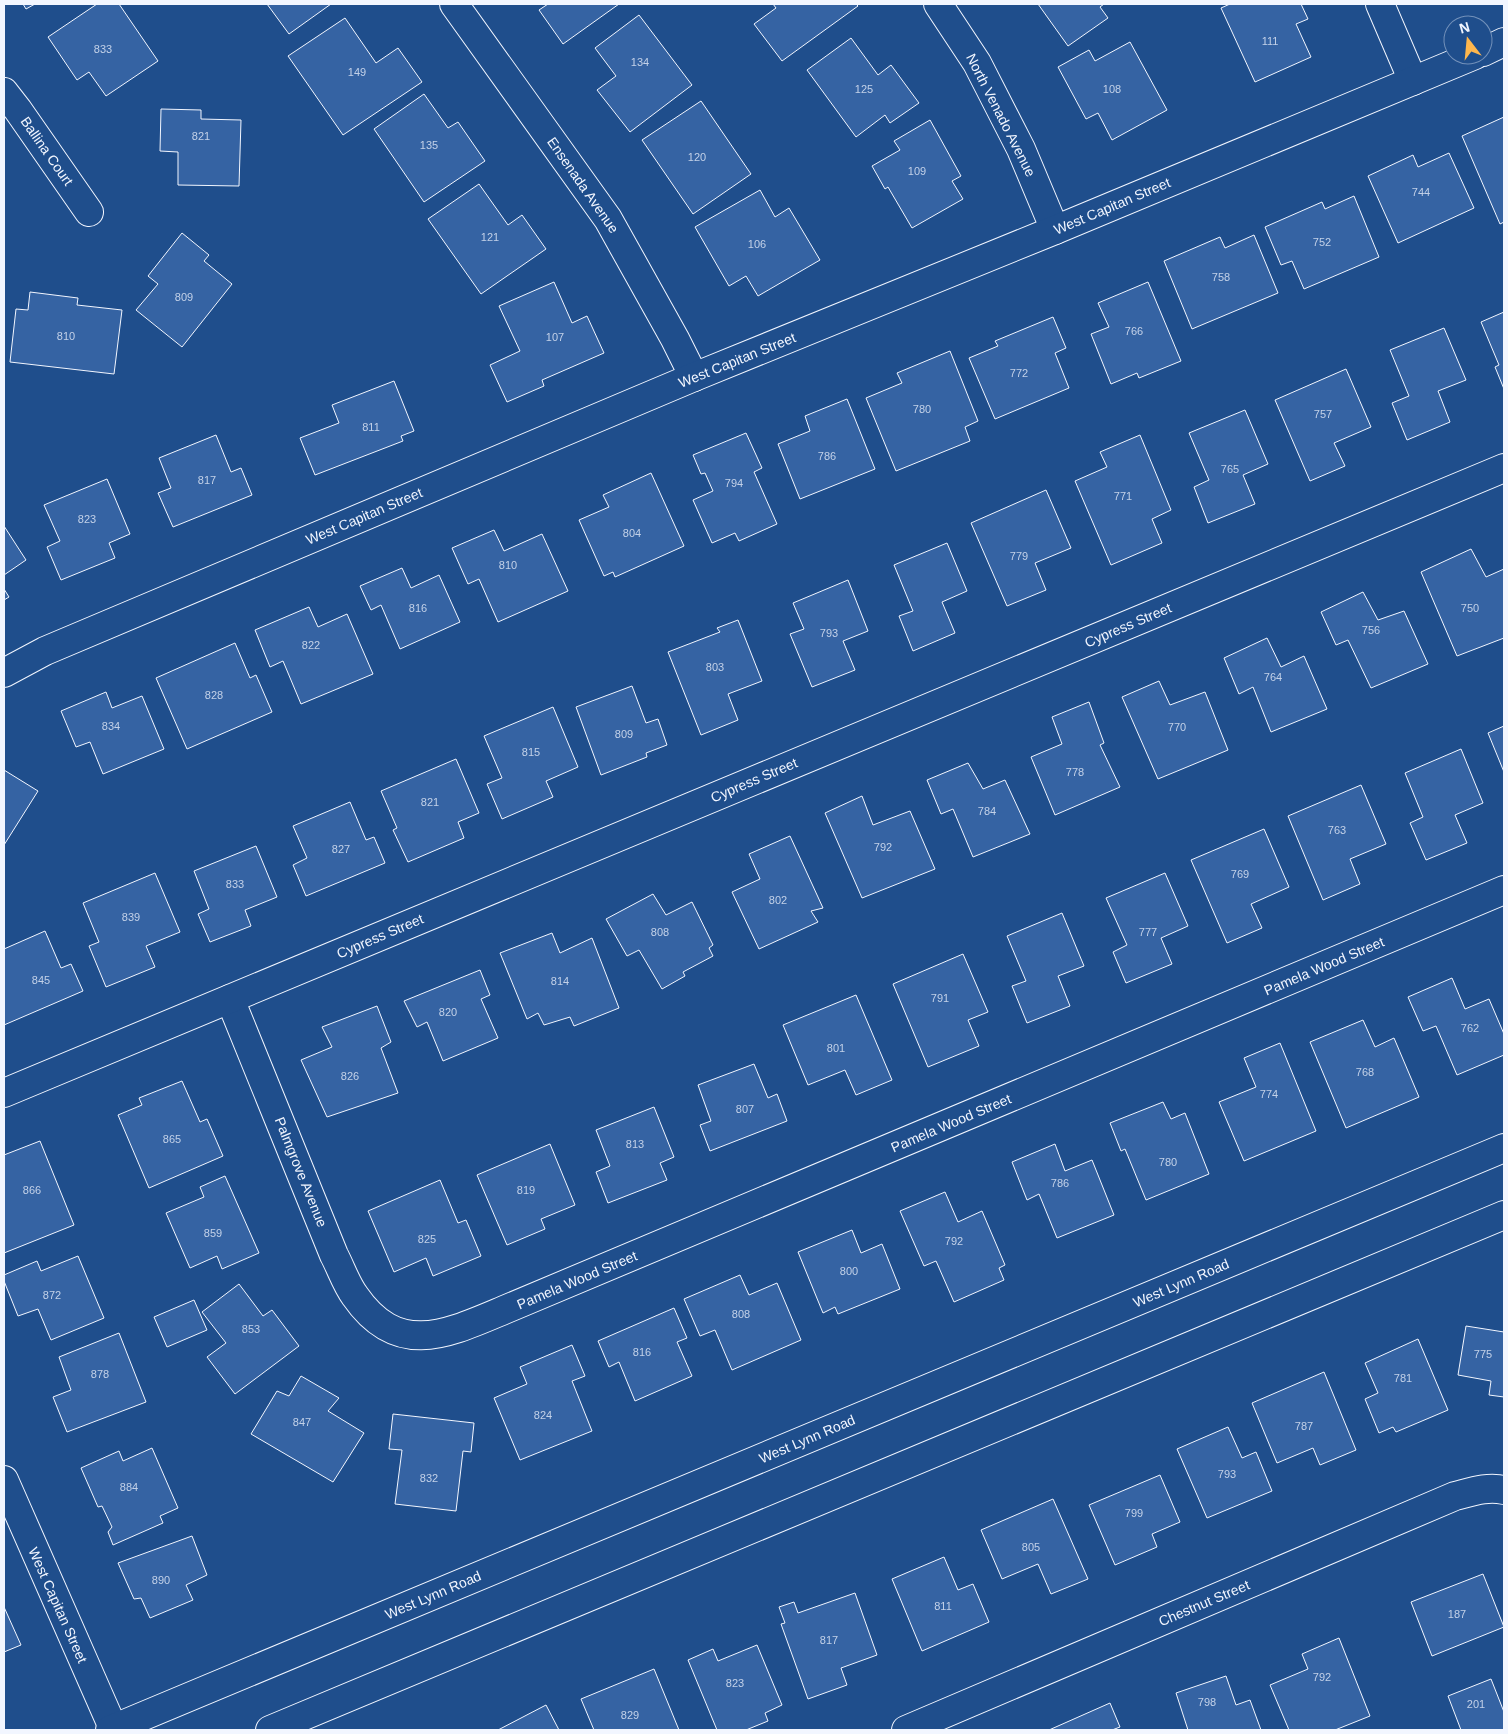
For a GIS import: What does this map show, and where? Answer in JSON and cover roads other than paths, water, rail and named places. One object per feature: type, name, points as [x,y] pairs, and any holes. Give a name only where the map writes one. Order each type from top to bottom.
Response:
[{"type":"street","name":"Ensenada Avenue","points":[[454,4],[608,219],[694,377]]},
{"type":"street","name":"North Venado Avenue","points":[[938,4],[977,62],[1021,149],[1055,230]]},
{"type":"street","points":[[1380,4],[1413,81]]},
{"type":"street","name":"West Capitan Street","points":[[4,673],[45,651],[694,377],[1055,230],[1451,65]]},
{"type":"street","name":"Ballina Court","points":[[4,92],[89,212]]},
{"type":"street","name":"Cypress Street","points":[[4,1093],[1504,468]]},
{"type":"street","name":"Pamela Wood Street","points":[[393,1330],[414,1336],[430,1336],[462,1328],[1504,890]]},
{"type":"street","name":"Palmgrove Avenue","points":[[230,999],[334,1255],[353,1294],[368,1314],[393,1330]]},
{"type":"street","name":"West Lynn Road","points":[[112,1730],[1504,1148]]},
{"type":"street","points":[[270,1730],[1504,1215]]},
{"type":"street","name":"West Capitan Street","points":[[4,1480],[12,1524],[112,1730]]},
{"type":"street","name":"Chestnut Street","points":[[906,1730],[942,1724],[1455,1496],[1480,1489],[1497,1488],[1504,1490]]}]
